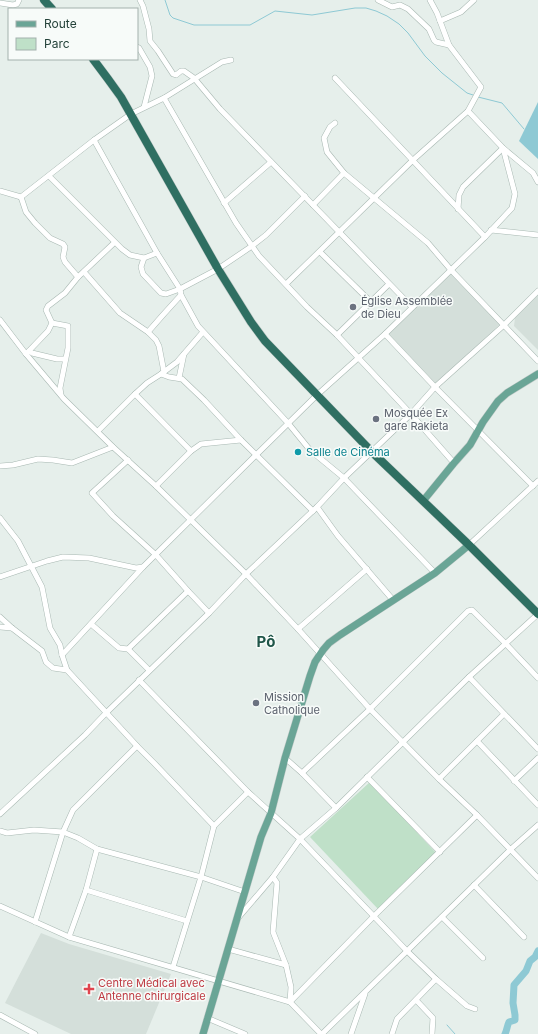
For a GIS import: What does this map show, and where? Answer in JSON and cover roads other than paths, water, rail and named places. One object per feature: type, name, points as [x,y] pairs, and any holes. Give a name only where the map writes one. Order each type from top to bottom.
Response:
[{"type":"highway","points":[[44,0],[51,8]]},
{"type":"highway","points":[[94,60],[121,97],[218,269],[251,322],[265,341],[372,452],[538,614]]},
{"type":"main road","points":[[423,501],[470,445],[490,411],[498,401],[507,393],[538,374]]},
{"type":"main road","points":[[203,1034],[245,892],[271,813],[285,758],[315,662],[322,650],[329,643],[435,573],[469,545]]},
{"type":"street","points":[[0,3],[13,5],[17,4],[19,0]]},
{"type":"street","points":[[140,0],[143,6],[150,41],[173,74],[176,75],[181,71],[184,71],[194,78],[220,109],[412,308]]},
{"type":"street","points":[[378,0],[392,7],[400,5],[408,9],[429,29],[436,42],[449,45]]},
{"type":"street","points":[[286,284],[340,233],[413,160],[468,111],[476,98],[481,87],[449,45],[437,13],[430,0]]},
{"type":"street","points":[[440,21],[461,12],[474,0]]},
{"type":"street","points":[[138,48],[150,67],[152,76],[144,106]]},
{"type":"street","points":[[22,197],[94,140],[131,114],[144,106],[164,98],[222,62],[231,60]]},
{"type":"street","points":[[335,78],[485,237]]},
{"type":"street","points":[[164,98],[224,203],[259,256],[307,307],[337,335],[411,414],[454,463]]},
{"type":"street","points":[[468,111],[503,148],[534,173],[538,182]]},
{"type":"street","points":[[335,123],[330,127],[324,138],[327,152],[344,173],[428,243],[451,270],[538,361]]},
{"type":"street","points":[[94,140],[198,326],[288,423],[310,450],[344,478],[435,573]]},
{"type":"street","points":[[458,209],[459,195],[463,187],[503,148]]},
{"type":"street","points":[[62,655],[144,567],[288,423],[385,334],[485,237],[512,208],[515,194],[503,148]]},
{"type":"street","points":[[224,203],[271,162]]},
{"type":"street","points":[[313,205],[344,173]]},
{"type":"street","points":[[49,176],[114,243],[130,255],[144,258],[158,253]]},
{"type":"street","points":[[0,191],[22,197]]},
{"type":"street","points":[[148,332],[180,292],[252,246],[266,235],[305,196]]},
{"type":"street","points":[[22,197],[26,212],[35,223],[50,238],[63,244],[65,247],[63,257],[65,262],[78,277]]},
{"type":"street","points":[[491,230],[538,235]]},
{"type":"street","points":[[52,323],[46,310],[48,306],[65,293],[78,277],[114,243]]},
{"type":"street","points":[[320,252],[371,302]]},
{"type":"street","points":[[144,258],[141,267],[143,274],[161,293],[166,294],[180,292]]},
{"type":"street","points":[[84,272],[120,313],[148,332],[156,340],[159,346],[162,373],[168,378],[182,379],[313,511]]},
{"type":"street","points":[[337,335],[389,284]]},
{"type":"street","points":[[0,814],[85,735],[246,574],[313,511],[344,478],[411,414],[435,387],[504,325],[538,291]]},
{"type":"street","points":[[0,320],[61,395],[113,447],[156,486],[246,574],[402,742],[477,815],[538,878]]},
{"type":"street","points":[[27,353],[48,331],[52,323]]},
{"type":"street","points":[[52,323],[68,326],[68,348],[60,388],[61,395]]},
{"type":"street","points":[[98,432],[134,394],[177,362],[203,332]]},
{"type":"street","points":[[385,334],[533,486]]},
{"type":"street","points":[[27,353],[57,360],[65,359]]},
{"type":"street","points":[[179,378],[184,353]]},
{"type":"street","points":[[134,394],[191,451]]},
{"type":"street","points":[[156,486],[191,451],[201,444],[241,440]]},
{"type":"street","points":[[0,466],[13,465],[38,459],[72,463],[113,447]]},
{"type":"street","points":[[128,460],[92,493],[113,516],[156,556],[209,612]]},
{"type":"street","points":[[469,545],[538,481]]},
{"type":"street","points":[[317,507],[338,536],[393,600]]},
{"type":"street","points":[[0,518],[18,541],[42,587],[50,628],[60,645],[67,670],[214,826]]},
{"type":"street","points":[[0,577],[63,557],[89,558],[136,568],[144,567]]},
{"type":"street","points":[[298,629],[367,569]]},
{"type":"street","points":[[128,649],[188,591]]},
{"type":"street","points":[[302,773],[370,708],[468,610],[472,610],[538,678]]},
{"type":"street","points":[[238,919],[273,878],[300,839],[336,808],[469,677],[538,614]]},
{"type":"street","points":[[0,617],[42,651],[46,662],[53,668],[67,670]]},
{"type":"street","points":[[91,624],[119,648],[128,649],[149,670]]},
{"type":"street","points":[[0,626],[12,628]]},
{"type":"street","points":[[469,677],[538,749]]},
{"type":"street","points":[[139,680],[248,792],[300,839],[436,980],[467,1006],[475,1009]]},
{"type":"street","points":[[439,779],[504,714]]},
{"type":"street","points":[[478,741],[538,805]]},
{"type":"street","points":[[35,922],[63,832],[73,810],[137,746]]},
{"type":"street","points":[[285,758],[336,808]]},
{"type":"street","points":[[514,781],[538,758]]},
{"type":"street","points":[[368,777],[440,852]]},
{"type":"street","points":[[173,967],[201,877],[214,826],[248,792]]},
{"type":"street","points":[[290,1002],[374,916],[477,815]]},
{"type":"street","points":[[0,906],[69,937],[290,1002],[321,1034],[511,849],[538,825]]},
{"type":"street","points":[[0,831],[6,833],[34,830],[63,832],[78,838],[97,849],[201,877],[245,892]]},
{"type":"street","points":[[69,937],[86,890],[97,849]]},
{"type":"street","points":[[273,878],[277,883],[273,932],[286,965],[292,987],[290,1002]]},
{"type":"street","points":[[474,885],[524,937]]},
{"type":"street","points":[[86,890],[187,921]]},
{"type":"street","points":[[442,917],[483,958]]},
{"type":"street","points":[[228,949],[286,965]]},
{"type":"street","points":[[392,1034],[397,1019],[436,980]]},
{"type":"street","points":[[351,1034],[366,991]]},
{"type":"street","points":[[416,1000],[434,1018],[432,1034]]},
{"type":"street","points":[[0,1015],[35,1034]]},
{"type":"street","points":[[207,1018],[245,1034]]},
{"type":"water","points":[[538,102],[538,159],[519,141]]},
{"type":"waterway","points":[[165,0],[170,15],[173,18],[194,25],[250,25],[275,11],[312,15],[355,8],[366,8],[376,11],[399,24],[408,33],[425,56],[442,73],[467,93],[473,95]]},
{"type":"waterway","points":[[478,97],[502,103],[524,129]]},
{"type":"waterway","points":[[505,1034],[509,1022],[515,1020],[513,1003],[514,985],[526,971],[530,961],[535,957],[538,951]]},
{"type":"waterway","points":[[447,1025],[455,1034]]},
{"type":"place","name":"Église Assemblée de Dieu","points":[[353,307]]},
{"type":"place","name":"Mosquée Ex gare Rakieta","points":[[376,419]]},
{"type":"place","name":"Salle de Cinéma","points":[[298,452]]},
{"type":"place","name":"Mission Catholique","points":[[256,703]]},
{"type":"place","name":"Centre Médical avec Antenne chirurgicale","points":[[89,989]]},
{"type":"district","name":"Pô","points":[[266,642]]}]
